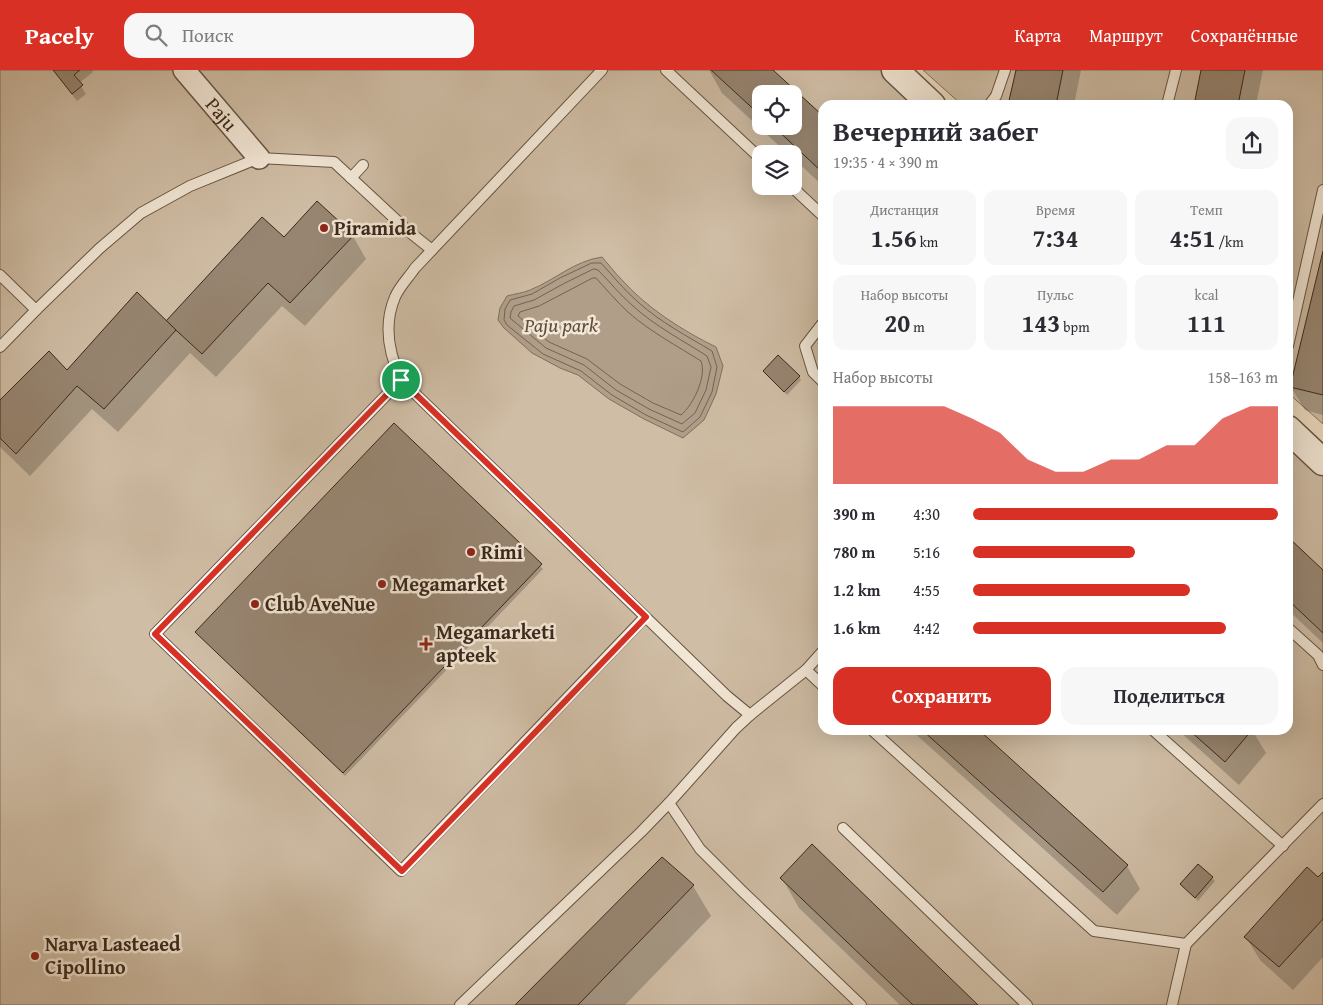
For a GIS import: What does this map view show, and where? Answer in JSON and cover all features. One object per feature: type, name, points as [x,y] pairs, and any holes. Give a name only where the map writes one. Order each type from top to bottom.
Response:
[{"type":"street","name":"Paju","points":[[184,70],[259,158]]},
{"type":"street","points":[[895,70],[927,100]]},
{"type":"street","points":[[1293,434],[1323,462]]},
{"type":"lane","points":[[602,70],[415,268],[395,296],[389,320],[388,343],[392,361],[401,380],[727,696],[750,715]]},
{"type":"lane","points":[[666,70],[752,151]]},
{"type":"lane","points":[[993,100],[1005,70]]},
{"type":"lane","points":[[1168,100],[1176,70]]},
{"type":"lane","points":[[0,347],[100,248],[142,213],[190,186],[259,158],[334,162],[407,230],[432,250]]},
{"type":"lane","points":[[351,178],[362,165]]},
{"type":"lane","points":[[1293,324],[1323,190]]},
{"type":"lane","points":[[801,195],[818,211]]},
{"type":"lane","points":[[0,275],[36,310]]},
{"type":"lane","points":[[818,329],[805,346],[812,372],[818,377]]},
{"type":"lane","points":[[401,380],[155,634],[162,641],[402,871],[646,617]]},
{"type":"lane","points":[[1293,632],[1318,655],[1323,665]]},
{"type":"lane","points":[[460,1005],[641,832],[736,728],[806,670],[818,656]]},
{"type":"lane","points":[[806,670],[818,681]]},
{"type":"lane","points":[[878,735],[1094,931],[1186,944]]},
{"type":"lane","points":[[1159,735],[1283,846]]},
{"type":"lane","points":[[669,803],[700,849],[861,1005]]},
{"type":"lane","points":[[1172,1005],[1186,944],[1323,804]]},
{"type":"lane","points":[[842,828],[1027,1005]]},
{"type":"green space","name":"Paju park","points":[[0,70],[901,70],[932,100],[818,100],[818,735],[1293,735],[1293,443],[1323,471],[1323,1005],[0,1005]]},
{"type":"green space","points":[[923,70],[1323,70],[1323,424],[1293,397],[1293,100],[956,100]]},
{"type":"water","points":[[602,257],[632,290],[654,309],[691,334],[716,347],[723,366],[716,394],[704,420],[683,438],[609,399],[578,375],[532,353],[504,328],[498,320],[500,308],[507,296],[530,290],[582,262]]},
{"type":"building","points":[[53,70],[80,70],[74,75],[83,85],[72,94]]},
{"type":"building","points":[[711,70],[773,70],[789,85],[752,85],[752,108]]},
{"type":"building","points":[[1016,70],[1063,70],[1057,100],[1009,100]]},
{"type":"building","points":[[1201,70],[1245,70],[1239,100],[1195,100]]},
{"type":"building","points":[[802,97],[818,111],[818,168],[802,153],[802,145],[793,145],[783,135],[802,135]]},
{"type":"building","points":[[317,201],[354,235],[290,303],[268,283],[202,354],[166,321],[262,217],[284,237]]},
{"type":"building","points":[[1323,251],[1323,395],[1293,388],[1293,375]]},
{"type":"building","points":[[137,292],[176,330],[104,409],[77,386],[16,454],[0,438],[0,400],[49,351],[67,370]]},
{"type":"building","points":[[778,355],[800,376],[784,392],[763,371]]},
{"type":"building","name":"Megamarket","points":[[394,423],[542,564],[343,773],[195,632]]},
{"type":"building","points":[[1293,542],[1323,570],[1323,633],[1293,605]]},
{"type":"building","points":[[928,735],[985,735],[1128,865],[1103,892]]},
{"type":"building","points":[[1195,735],[1248,735],[1225,762]]},
{"type":"building","points":[[812,844],[978,1005],[913,1005],[780,878]]},
{"type":"building","points":[[662,857],[694,885],[578,1005],[515,1005]]},
{"type":"building","points":[[1198,864],[1213,877],[1195,898],[1180,884]]},
{"type":"building","points":[[1307,867],[1318,877],[1323,872],[1323,919],[1279,967],[1244,937]]},
{"type":"place","name":"Piramida","points":[[324,228]]},
{"type":"place","name":"Rimi","points":[[471,552]]},
{"type":"place","name":"Megamarket","points":[[382,584]]},
{"type":"place","name":"Club AveNue","points":[[255,604]]},
{"type":"place","name":"Megamarketi apteek","points":[[426,644]]},
{"type":"place","name":"Narva Lasteaed Cipollino","points":[[35,956]]},
{"type":"route","points":[[401,380],[646,617],[402,871],[155,634],[401,380]]}]
